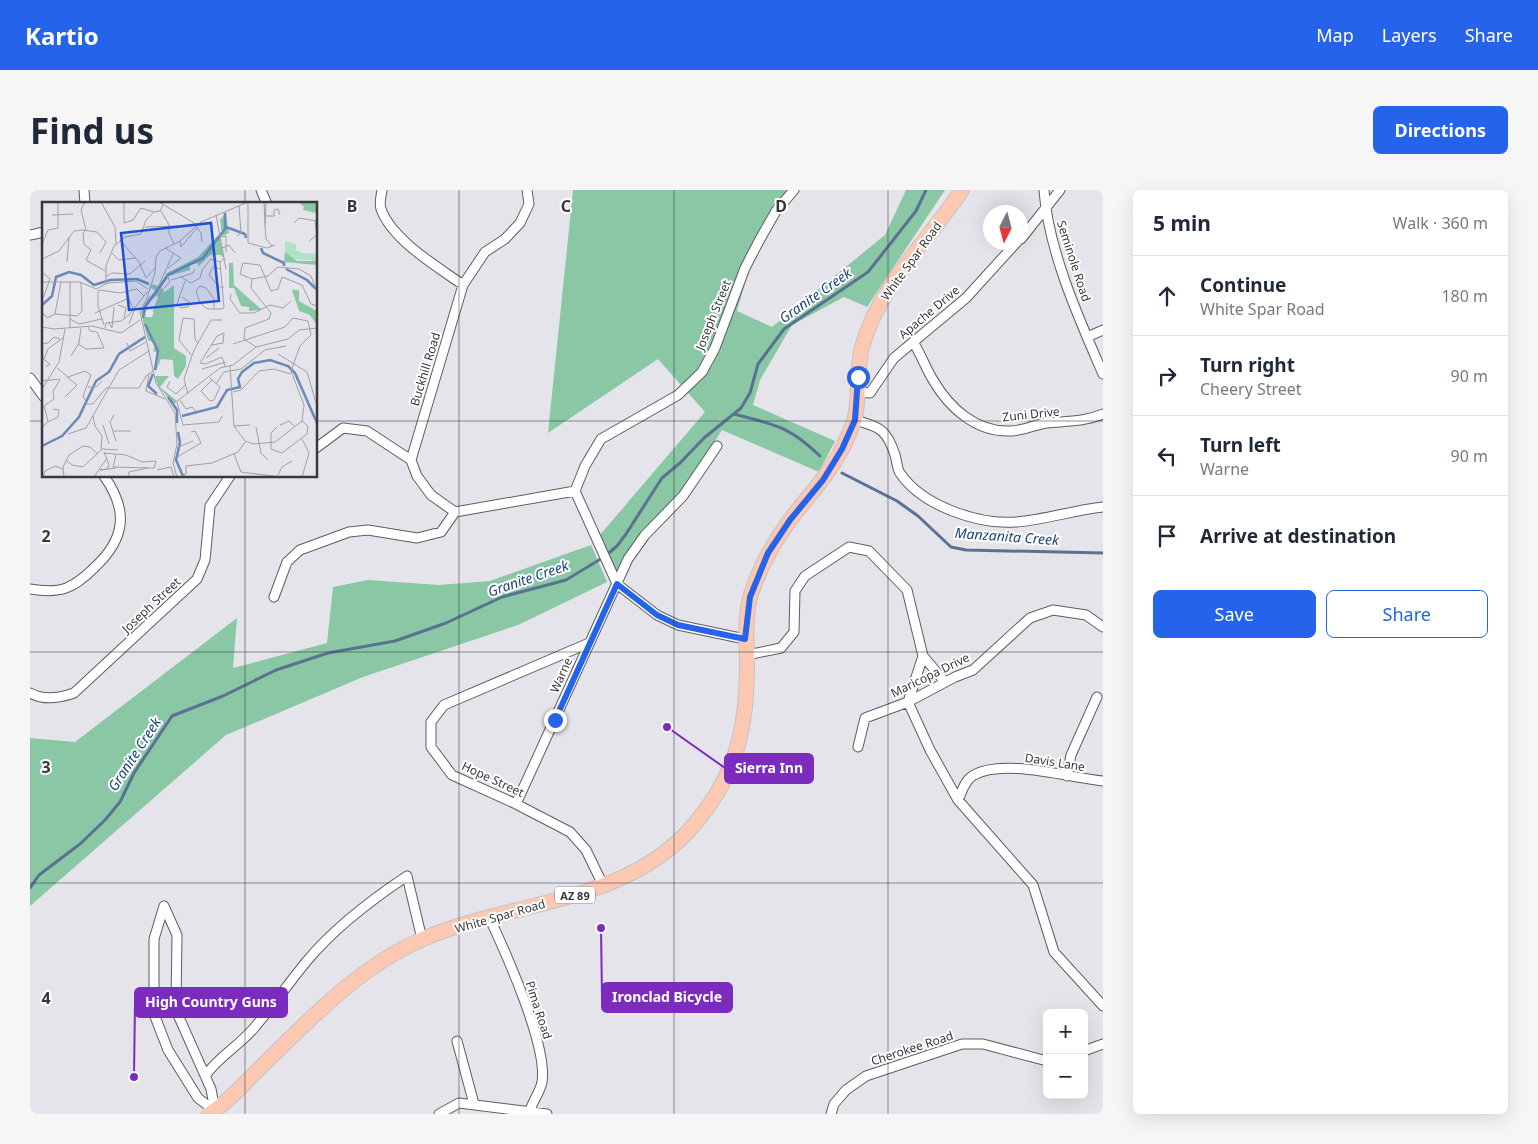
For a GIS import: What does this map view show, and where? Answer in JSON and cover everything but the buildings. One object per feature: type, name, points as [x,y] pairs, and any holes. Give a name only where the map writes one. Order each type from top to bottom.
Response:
[{"type":"main road","name":"White Spar Road","points":[[212,1112],[336,996],[372,968],[422,939],[489,917],[604,887],[639,869],[666,851],[693,826],[725,782],[741,741],[747,691],[745,639],[750,597],[768,553],[790,520],[823,480],[842,449],[855,420],[856,392],[862,348],[876,310],[962,190]]},
{"type":"street","points":[[261,190],[266,202]]},
{"type":"street","points":[[382,190],[381,210],[397,234],[426,259],[463,284]]},
{"type":"street","name":"Buckhill Road","points":[[410,460],[463,284],[485,252],[505,239],[520,223],[528,204],[527,190]]},
{"type":"street","name":"Joseph Street","points":[[575,491],[600,439],[678,396],[702,372],[715,348],[745,268],[776,211],[794,190]]},
{"type":"street","name":"Seminole Road","points":[[1044,190],[1044,211],[1087,337],[1103,374]]},
{"type":"street","points":[[1028,230],[1060,190]]},
{"type":"street","name":"Apache Drive","points":[[856,392],[870,393],[894,358],[966,298],[1010,250]]},
{"type":"street","points":[[1087,337],[1103,330]]},
{"type":"street","name":"Zuni Drive","points":[[913,342],[932,379],[952,405],[962,415],[984,429],[1012,431],[1047,423],[1071,423],[1103,414]]},
{"type":"street","points":[[30,378],[42,393]]},
{"type":"street","points":[[855,420],[877,426],[887,437],[900,473],[922,495],[943,509],[991,520],[1016,522],[1103,507]]},
{"type":"street","points":[[318,447],[343,428],[367,431],[410,460],[417,476],[431,495],[455,512]]},
{"type":"street","name":"Warne","points":[[516,804],[628,559],[645,535],[683,496],[717,446]]},
{"type":"street","points":[[30,589],[63,590],[78,584],[110,554],[118,540],[121,511],[105,478]]},
{"type":"street","name":"Joseph Street","points":[[30,694],[37,698],[59,698],[74,693],[197,578],[205,560],[210,506],[229,478]]},
{"type":"street","points":[[274,597],[287,562],[300,550],[349,532],[368,530],[417,538],[441,532],[455,512],[575,491],[617,584],[657,615],[678,625],[745,639]]},
{"type":"street","points":[[747,656],[781,648],[794,632],[795,591],[805,576],[849,547],[869,551],[908,590],[923,656],[945,682]]},
{"type":"street","name":"Maricopa Drive","points":[[858,747],[865,718],[908,702],[945,682],[973,670],[1030,618],[1053,610],[1086,615],[1103,627]]},
{"type":"street","name":"Hope Street","points":[[589,643],[444,705],[431,722],[430,747],[452,775],[516,804],[570,832],[586,850],[604,887]]},
{"type":"street","points":[[923,656],[908,702],[930,750],[958,800],[1033,885],[1054,952],[1103,1006]]},
{"type":"street","points":[[1067,776],[1071,755],[1097,697]]},
{"type":"street","name":"Davis Lane","points":[[958,800],[973,775],[983,772],[1026,768],[1103,781]]},
{"type":"street","points":[[205,1076],[231,1047],[252,1030],[320,947],[372,899],[407,876],[422,939]]},
{"type":"street","points":[[164,906],[177,935],[176,1003],[178,1015],[211,1090],[212,1112],[198,1098],[168,1050],[154,1014],[154,939],[164,906]]},
{"type":"street","name":"Pima Road","points":[[489,917],[513,970],[540,1052],[542,1081],[529,1112]]},
{"type":"street","points":[[457,1041],[474,1104]]},
{"type":"street","name":"Cherokee Road","points":[[831,1114],[834,1104],[846,1090],[866,1076],[962,1044],[983,1044],[1043,1060]]},
{"type":"street","points":[[1088,1050],[1103,1044]]},
{"type":"street","points":[[439,1114],[459,1103],[547,1114]]},
{"type":"green space","points":[[573,190],[800,190],[779,214],[749,270],[737,311],[772,327],[885,235],[906,190],[945,190],[867,307],[844,297],[792,325],[760,380],[753,405],[835,441],[819,472],[722,430],[680,495],[617,573],[599,536],[705,412],[658,359],[548,433]]},
{"type":"green space","points":[[591,545],[607,582],[518,625],[363,677],[226,735],[30,906],[30,738],[75,742],[237,618],[233,668],[327,643],[333,587],[368,580],[439,585],[490,581]]},
{"type":"waterway","name":"Granite Creek","points":[[30,888],[39,875],[80,844],[105,820],[120,802],[134,773],[172,716],[223,696],[276,670],[328,653],[395,641],[446,623],[502,597],[566,580],[604,557],[617,546],[626,534],[662,478],[680,463],[704,438],[741,408],[750,393],[758,364],[784,329],[868,272],[916,211],[926,190]]},
{"type":"waterway","name":"Manzanita Creek","points":[[734,414],[770,424],[789,432],[820,456]]},
{"type":"waterway","name":"Manzanita Creek","points":[[842,473],[897,501],[918,516],[951,547],[966,550],[1103,553]]},
{"type":"place","name":"Sierra Inn","points":[[667,727]]},
{"type":"place","name":"Ironclad Bicycle","points":[[601,928]]},
{"type":"place","name":"High Country Guns","points":[[134,1077]]},
{"type":"route","points":[[555,720],[617,584],[657,615],[678,625],[745,639],[750,597],[768,553],[790,520],[823,480],[842,449],[855,420],[858,377]]}]
